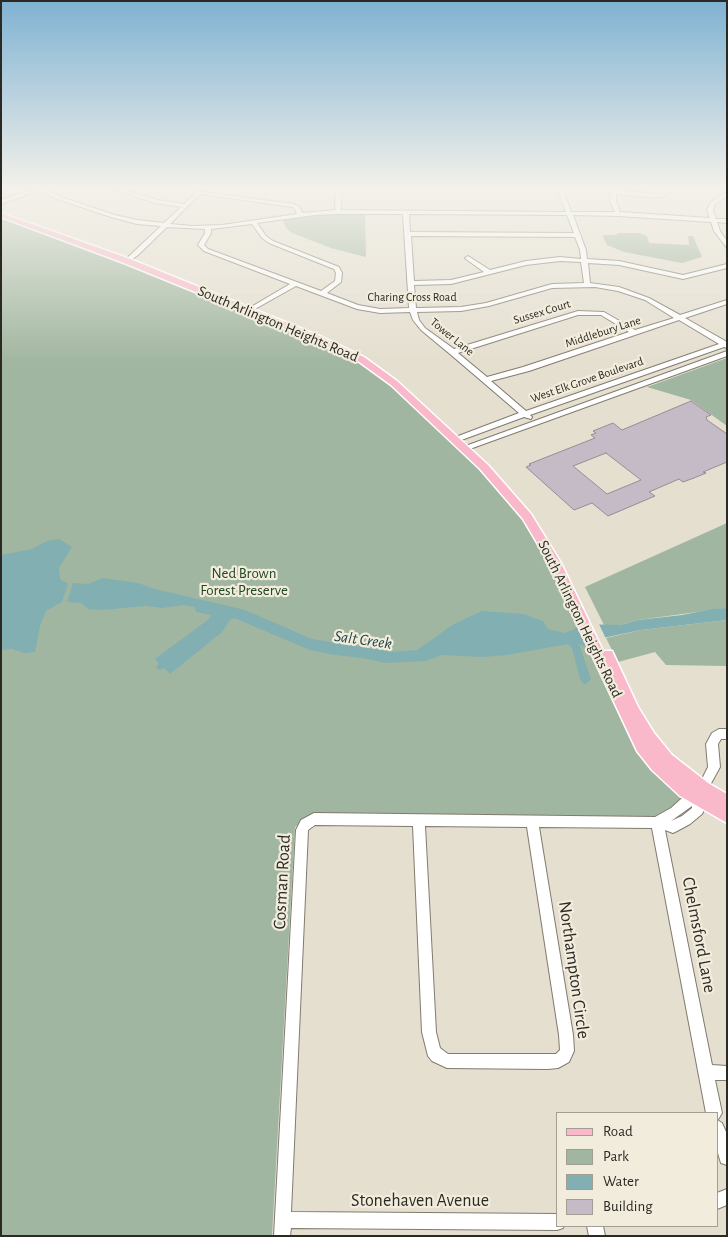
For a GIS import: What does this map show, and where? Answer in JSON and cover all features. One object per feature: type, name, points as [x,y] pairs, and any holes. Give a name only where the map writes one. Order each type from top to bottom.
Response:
[{"type":"main road","name":"South Arlington Heights Road","points":[[93,247],[127,258],[355,356],[394,383],[464,442]]},
{"type":"main road","name":"South Arlington Heights Road","points":[[97,247],[343,345],[400,379],[464,442],[527,517],[548,549],[599,649],[649,737],[700,794],[727,816]]},
{"type":"main road","name":"South Arlington Heights Road","points":[[700,794],[727,802]]},
{"type":"street","points":[[127,258],[139,247]]},
{"type":"street","name":"Charing Cross Road","points":[[203,247],[295,284],[366,309],[413,311],[461,309],[486,305],[552,286],[587,284],[609,287],[656,303],[726,347]]},
{"type":"street","points":[[283,247],[337,268],[340,273],[338,282],[322,294]]},
{"type":"street","name":"Tower Lane","points":[[409,247],[413,311],[423,329],[453,352],[534,422]]},
{"type":"street","points":[[581,247],[587,284]]},
{"type":"street","points":[[468,258],[488,272]]},
{"type":"street","points":[[411,283],[451,282],[543,260],[584,259],[619,263],[683,277],[727,266]]},
{"type":"street","points":[[253,308],[295,284]]},
{"type":"street","name":"Middlebury Lane","points":[[486,380],[727,302]]},
{"type":"street","name":"Sussex Court","points":[[453,352],[578,313],[602,313],[612,317],[635,333]]},
{"type":"street","name":"West Elk Grove Boulevard","points":[[464,442],[524,414],[726,347]]},
{"type":"street","name":"West Elk Grove Boulevard","points":[[464,442],[534,422],[726,347]]},
{"type":"street","points":[[700,794],[714,767],[712,744],[716,736],[727,734]]},
{"type":"street","name":"Cosman Road","points":[[283,1228],[302,830],[305,824],[314,819],[657,823],[673,827],[686,820],[698,810],[700,794]]},
{"type":"street","name":"Northampton Circle","points":[[419,821],[429,1032],[433,1051],[447,1062],[548,1062],[558,1061],[564,1057],[566,1035],[532,821]]},
{"type":"street","name":"Chelmsford Lane","points":[[657,823],[714,1112]]},
{"type":"street","points":[[705,1072],[727,1073]]},
{"type":"street","points":[[718,1131],[727,1157]]},
{"type":"street","name":"Stonehaven Avenue","points":[[283,1228],[556,1222]]},
{"type":"green space","name":"Ned Brown Forest Preserve","points":[[1,247],[89,247],[350,353],[422,408],[527,517],[590,649],[697,799],[657,823],[307,818],[295,827],[272,1236],[1,1236]]},
{"type":"green space","points":[[328,247],[366,247],[366,257]]},
{"type":"green space","points":[[611,247],[698,247],[702,257],[682,263],[624,252]]},
{"type":"green space","points":[[727,358],[727,426],[691,400],[647,387]]},
{"type":"green space","points":[[727,523],[727,608],[638,620],[620,625],[604,625],[585,587]]},
{"type":"green space","points":[[727,620],[727,666],[666,665],[655,652],[618,662],[606,638],[641,630]]},
{"type":"water","points":[[59,539],[72,547],[59,568],[60,579],[68,584],[62,602],[46,611],[40,626],[35,652],[24,653],[12,649],[1,650],[1,555],[32,549],[47,541]]},
{"type":"water","points":[[103,578],[138,583],[155,589],[245,610],[312,639],[391,652],[417,650],[454,624],[482,611],[523,614],[543,621],[548,629],[564,633],[573,630],[580,624],[620,625],[638,620],[713,609],[727,608],[727,620],[641,630],[598,639],[590,649],[579,644],[591,679],[586,684],[583,684],[580,679],[572,648],[568,644],[507,655],[483,657],[442,655],[426,661],[386,663],[310,650],[234,618],[230,620],[222,632],[170,674],[164,668],[159,670],[156,667],[159,664],[155,659],[209,619],[211,615],[196,612],[195,607],[184,605],[162,608],[146,606],[100,610],[88,609],[81,603],[67,602],[73,583],[88,584]]},
{"type":"pier","points":[[598,622],[607,641],[599,642],[593,650],[588,650],[575,623]]},
{"type":"building","points":[[691,401],[711,415],[706,417],[707,420],[727,434],[727,462],[694,478],[683,482],[679,479],[649,492],[655,496],[608,516],[592,503],[574,510],[526,467],[531,465],[529,464],[595,438],[591,435],[596,433],[593,431],[613,423],[622,430]],"holes":[[[606,453],[641,480],[607,494],[573,466]]]},
{"type":"water label","name":"Salt Creek","points":[[363,640]]}]
